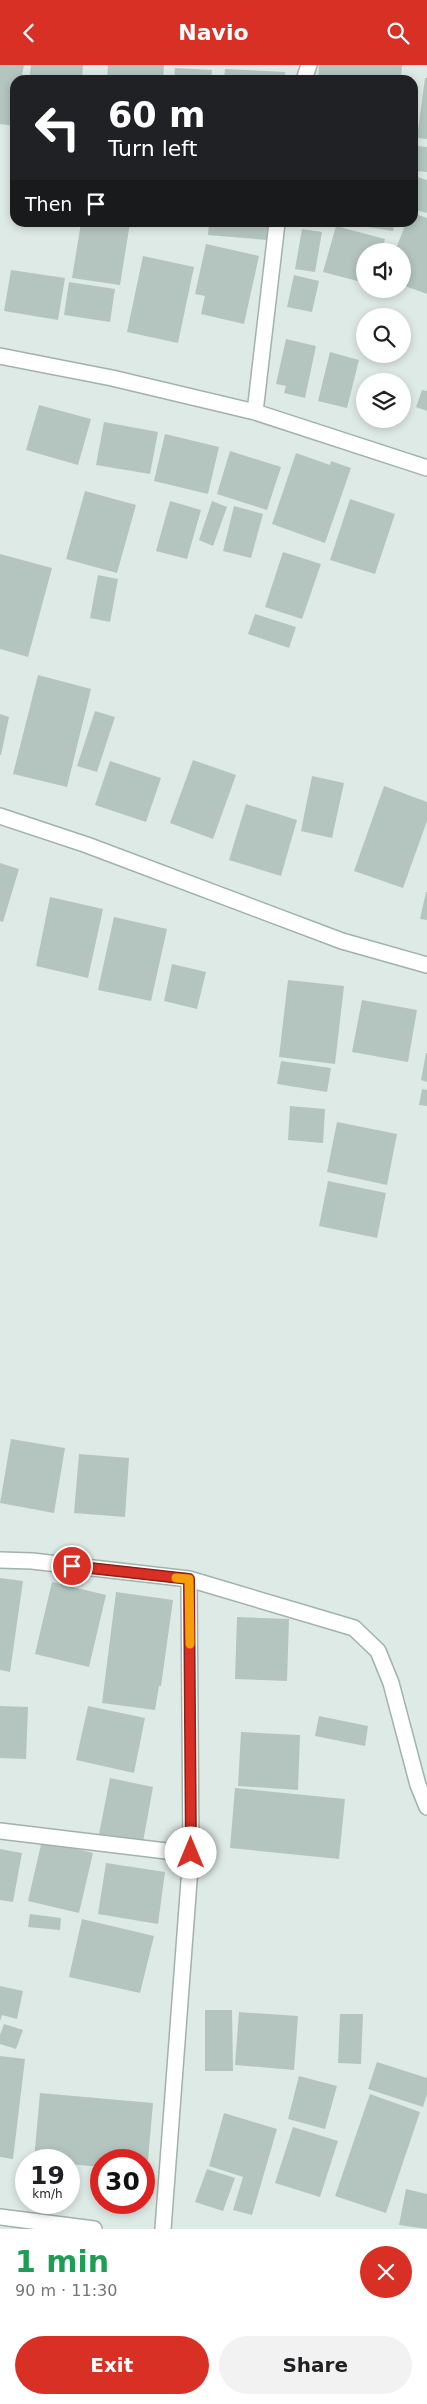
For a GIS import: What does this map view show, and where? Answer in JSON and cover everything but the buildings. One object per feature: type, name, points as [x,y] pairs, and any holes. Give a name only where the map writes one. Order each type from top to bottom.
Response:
[{"type":"street","points":[[255,412],[277,227]]},
{"type":"street","points":[[0,356],[112,378],[255,412],[427,468]]},
{"type":"street","points":[[0,816],[87,845],[342,941],[427,965]]},
{"type":"street","points":[[0,1559],[189,1579],[354,1627],[378,1651],[391,1683],[418,1785],[427,1807]]},
{"type":"street","points":[[163,2229],[191,1853],[189,1579]]},
{"type":"street","points":[[0,1831],[191,1853]]},
{"type":"street","points":[[0,2217],[94,2229]]},
{"type":"slow traffic","points":[[176,1578],[189,1579],[190,1644]]},
{"type":"route","points":[[72,1566],[189,1579],[191,1853]]}]
